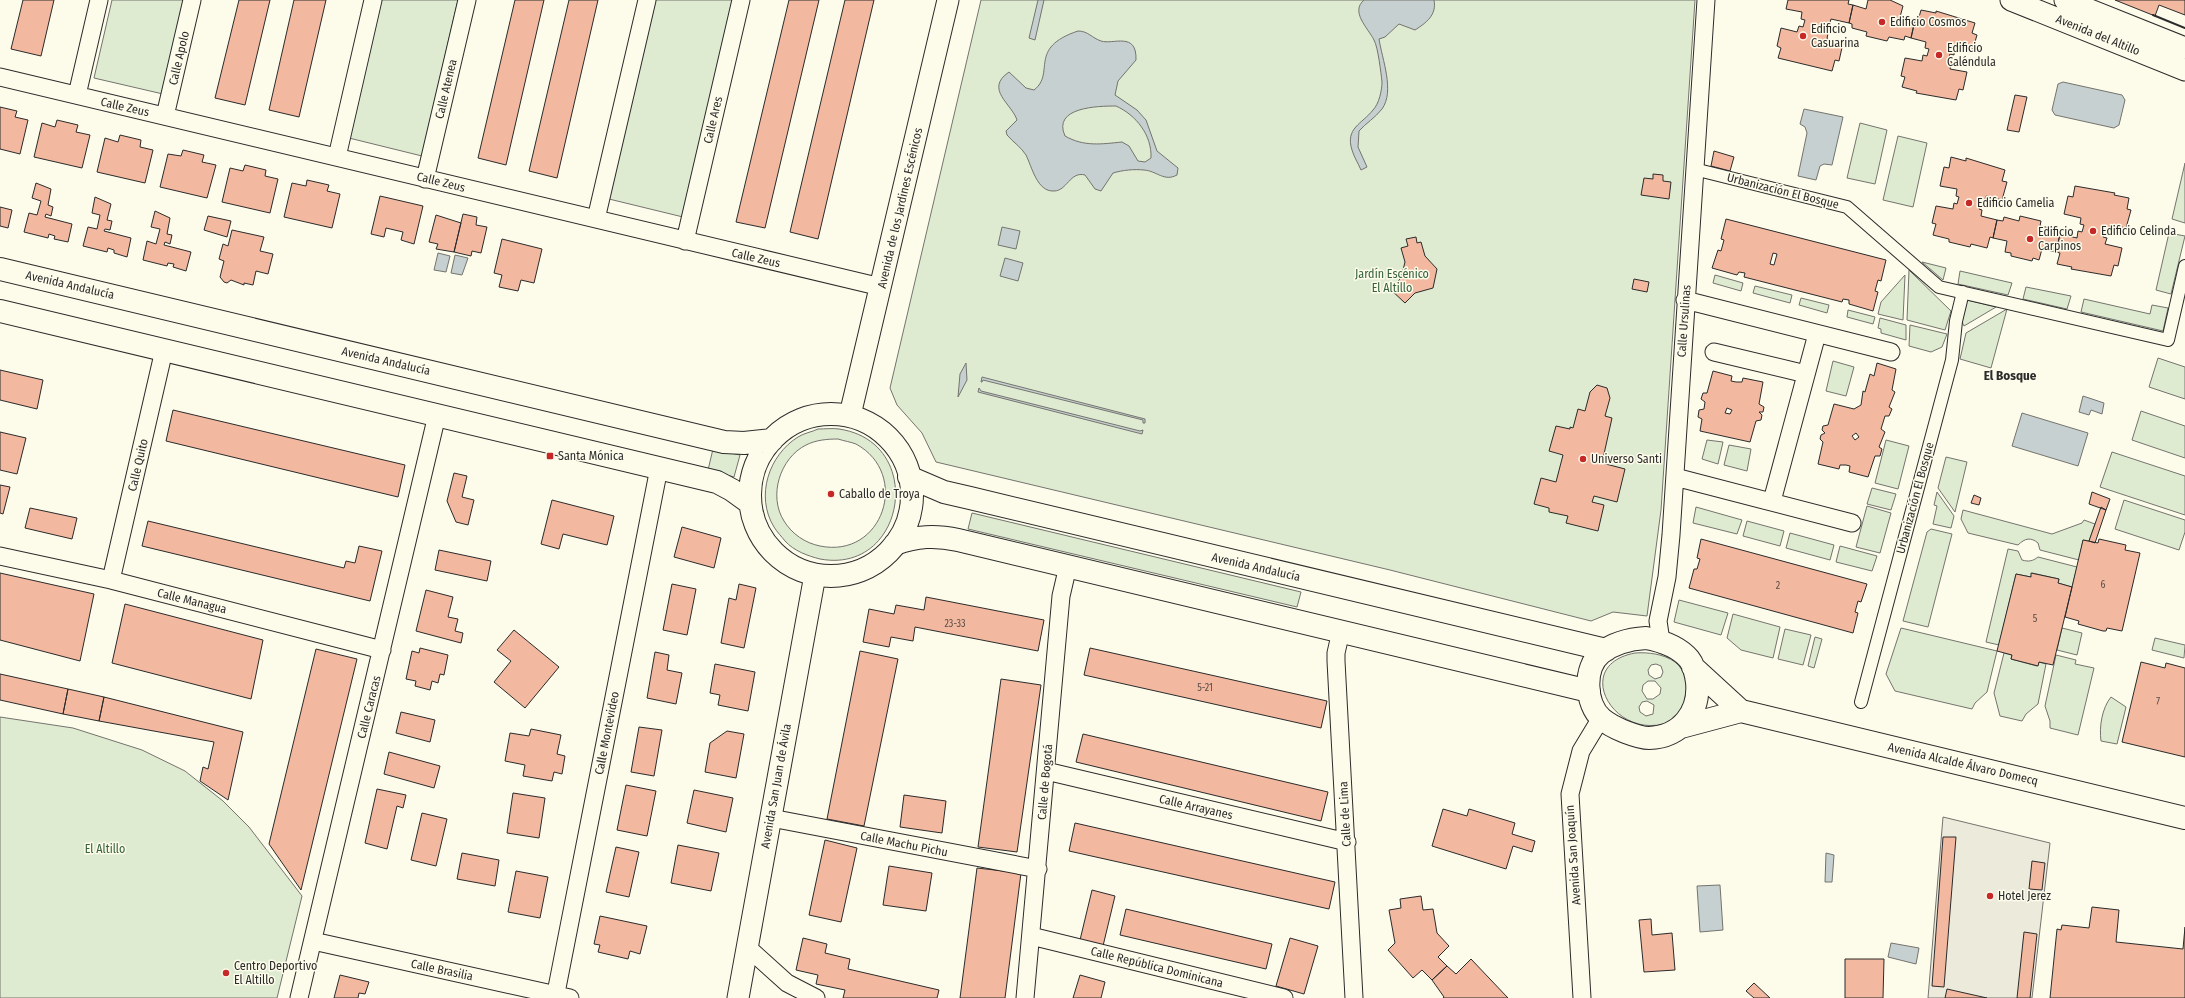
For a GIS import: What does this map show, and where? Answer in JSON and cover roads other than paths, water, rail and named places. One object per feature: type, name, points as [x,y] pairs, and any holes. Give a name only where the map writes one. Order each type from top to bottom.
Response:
[{"type":"main road","name":"Avenida Andalucía","points":[[0,269],[724,442],[744,443],[772,440]]},
{"type":"main road","points":[[0,311],[717,482],[732,490],[750,503]]},
{"type":"main road","points":[[824,414],[850,416],[875,427],[896,446],[908,471],[912,498],[911,505],[906,526],[892,549],[870,567],[843,575],[815,575],[791,566],[771,550],[757,528],[750,503],[752,477],[761,454],[772,440],[777,434],[799,420],[824,414]]},
{"type":"main road","name":"Avenida Andalucía","points":[[909,477],[944,492],[1606,650]]},
{"type":"main road","points":[[895,544],[923,536],[939,536],[1589,691]]},
{"type":"main road","points":[[1646,638],[1661,641],[1676,648],[1689,660],[1693,667],[1698,694],[1693,713],[1681,727],[1665,736],[1648,738],[1630,734],[1601,718],[1592,704],[1589,691],[1590,669],[1600,654],[1614,645],[1630,639],[1646,638]]},
{"type":"main road","name":"Avenida Alcalde Álvaro Domecq","points":[[1693,667],[1741,711]]},
{"type":"main road","name":"Avenida Alcalde Álvaro Domecq","points":[[1681,727],[1741,711],[2185,818]]},
{"type":"street","points":[[77,95],[99,0]]},
{"type":"street","name":"Calle Apolo","points":[[165,116],[192,0]]},
{"type":"street","points":[[337,157],[373,0]]},
{"type":"street","name":"Calle Atenea","points":[[425,179],[467,0]]},
{"type":"street","points":[[596,219],[647,0]]},
{"type":"street","name":"Calle Ares","points":[[685,241],[741,0]]},
{"type":"street","name":"Avenida de los Jardines Escénicos","points":[[850,416],[948,0]]},
{"type":"street","name":"Calle Ursulinas","points":[[1661,641],[1658,621],[1667,577],[1675,477],[1685,300],[1706,0]]},
{"type":"street","name":"Avenida del Altillo","points":[[2011,0],[2185,70]]},
{"type":"street","name":"Avenida del Altillo","points":[[2065,0],[2185,48]]},
{"type":"street","name":"Calle Zeus","points":[[0,77],[881,288]]},
{"type":"street","name":"Urbanización El Bosque","points":[[1694,169],[1847,207],[1939,287],[2168,340],[2185,266]]},
{"type":"street","name":"Urbanización El Bosque","points":[[1860,702],[1952,360],[1956,321],[1963,292]]},
{"type":"street","points":[[1685,300],[1891,352]]},
{"type":"street","points":[[1772,501],[1817,334]]},
{"type":"street","name":"Calle Quito","points":[[111,580],[164,350]]},
{"type":"street","points":[[1714,352],[1806,374]]},
{"type":"street","name":"Calle Caracas","points":[[299,998],[437,415]]},
{"type":"street","name":"Calle Montevideo","points":[[560,997],[659,468]]},
{"type":"street","points":[[1675,477],[1852,523]]},
{"type":"street","name":"Calle Managua","points":[[0,556],[111,580],[382,650]]},
{"type":"street","name":"Calle de Bogotá","points":[[1025,998],[1038,870],[1061,596],[1068,566]]},
{"type":"street","name":"Avenida San Juan de Ávila","points":[[738,998],[815,575]]},
{"type":"street","name":"Calle de Lima","points":[[1341,631],[1336,653],[1336,662],[1347,842],[1354,998]]},
{"type":"street","name":"Avenida San Joaquín","points":[[1582,998],[1570,794],[1581,752],[1601,718]]},
{"type":"street","name":"Calle Arrayanes","points":[[1046,771],[1347,842]]},
{"type":"street","name":"Calle Machu Pichu","points":[[770,818],[1038,870]]},
{"type":"street","name":"Calle República Dominicana","points":[[1031,936],[1284,998]]},
{"type":"street","name":"Calle Brasilia","points":[[313,941],[560,997]]},
{"type":"street","points":[[747,947],[787,983],[816,998]]},
{"type":"place","name":"Edificio Cosmos","points":[[1882,22]]},
{"type":"place","name":"Edificio Casuarina","points":[[1803,36]]},
{"type":"place","name":"Edificio Caléndula","points":[[1939,55]]},
{"type":"place","name":"Edificio Camelia","points":[[1969,203]]},
{"type":"place","name":"Edificio Celinda","points":[[2093,231]]},
{"type":"place","name":"Edificio Carpinos","points":[[2030,239]]},
{"type":"place","name":"Santa Mónica","points":[[550,456]]},
{"type":"place","name":"Universo Santi","points":[[1583,459]]},
{"type":"place","name":"Caballo de Troya","points":[[831,494]]},
{"type":"place","name":"Hotel Jerez","points":[[1990,896]]},
{"type":"place","name":"Centro Deportivo El Altillo","points":[[226,973]]},
{"type":"district","name":"El Bosque","points":[[2010,375]]},
{"type":"park label","name":"Jardín Escénico El Altillo","points":[[1392,281]]},
{"type":"park label","name":"El Altillo","points":[[105,849]]}]
